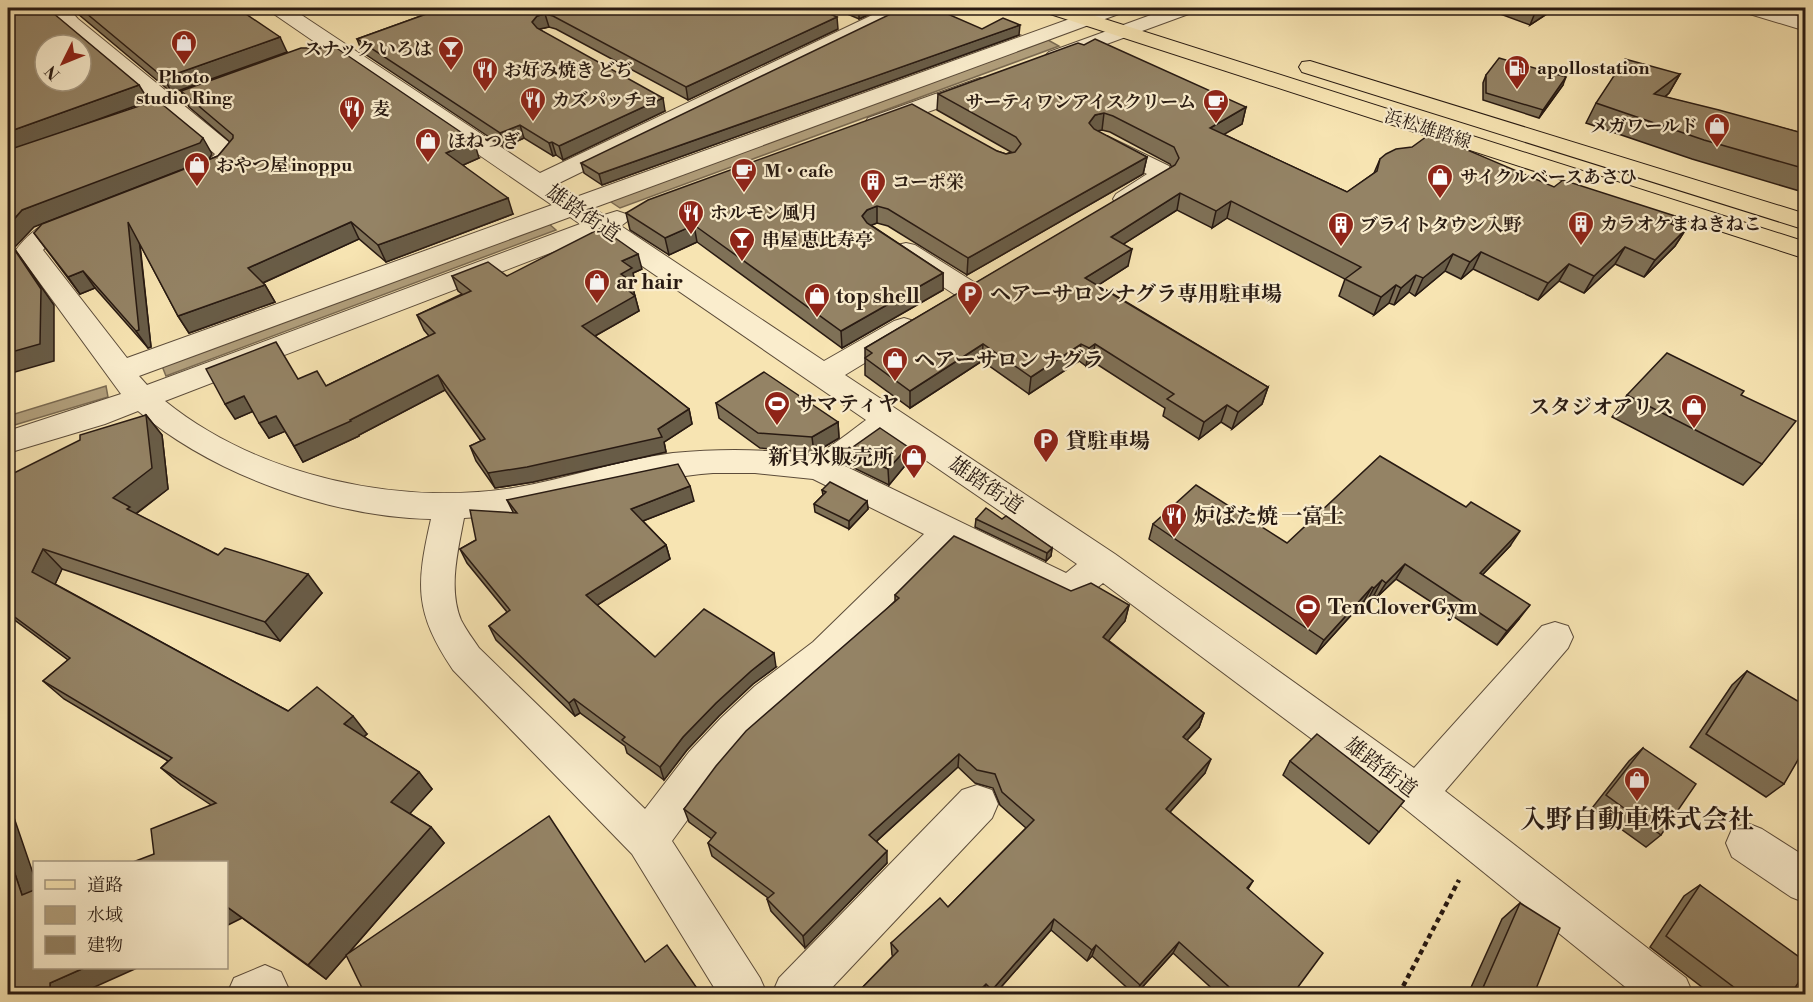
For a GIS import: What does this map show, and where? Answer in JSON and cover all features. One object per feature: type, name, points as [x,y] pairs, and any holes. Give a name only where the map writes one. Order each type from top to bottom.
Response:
[{"type":"main road","points":[[1051,8],[1086,19]]},
{"type":"main road","name":"浜松雄踏線","points":[[1120,15],[1806,250]]},
{"type":"main road","points":[[1156,19],[1192,30]]},
{"type":"main road","name":"浜松雄踏線","points":[[1293,62],[1806,222]]},
{"type":"street","points":[[57,8],[71,23],[228,153],[218,166],[175,183]]},
{"type":"street","name":"雄踏街道","points":[[279,8],[323,49],[573,206],[1103,564],[1417,794],[1670,994]]},
{"type":"street","points":[[538,183],[687,111],[850,24],[902,8]]},
{"type":"street","points":[[122,371],[1086,19],[1120,15],[1156,19],[1187,8]]},
{"type":"street","points":[[1750,8],[1806,26]]},
{"type":"street","points":[[1034,65],[1120,15]]},
{"type":"street","points":[[857,130],[923,115],[1001,77]]},
{"type":"street","points":[[667,100],[687,111]]},
{"type":"street","points":[[1103,138],[1154,167],[1160,171],[1161,176],[1106,209]]},
{"type":"street","points":[[8,442],[94,416],[634,212]]},
{"type":"street","points":[[98,213],[44,234],[30,250],[142,398],[197,438],[233,457],[274,474],[318,488],[367,499],[407,505],[450,506],[529,497],[647,469],[691,462],[734,460],[777,462],[819,468],[1069,590],[1103,564]]},
{"type":"street","points":[[823,375],[957,296],[888,239]]},
{"type":"street","points":[[819,468],[889,420]]},
{"type":"street","points":[[450,506],[438,576],[439,605],[449,633],[466,659],[647,840],[744,994]]},
{"type":"street","points":[[647,840],[694,775],[735,730],[769,698],[799,677],[825,654],[949,531]]},
{"type":"street","points":[[1417,794],[1555,637]]},
{"type":"street","points":[[795,994],[977,804]]},
{"type":"street","points":[[1747,843],[1806,882]]},
{"type":"street","points":[[250,994],[265,987],[268,994]]},
{"type":"path","points":[[1398,994],[1465,870]]},
{"type":"water","points":[[1048,40],[1059,46],[620,208],[608,200]]},
{"type":"water","points":[[548,223],[556,230],[166,376],[162,366]]},
{"type":"water","points":[[106,386],[108,397],[8,427],[8,416]]},
{"type":"building","points":[[8,8],[48,8],[77,33],[33,33],[33,93],[93,93],[93,46],[139,85],[8,132]]},
{"type":"building","points":[[80,8],[237,8],[280,37],[164,78]]},
{"type":"building","points":[[443,8],[817,8],[837,17],[686,87],[553,16],[545,14],[537,16],[532,22],[537,28],[663,98],[559,146],[552,142],[549,143],[520,125],[500,133],[357,39]]},
{"type":"building","points":[[903,8],[934,8],[982,29],[1003,18],[1020,25],[599,174],[581,163]]},
{"type":"building","points":[[1095,39],[1246,107],[1210,128],[1347,192],[1377,171],[1380,159],[1386,154],[1396,149],[1412,147],[1430,134],[1554,187],[1563,180],[1675,216],[1671,224],[1686,229],[1655,260],[1625,247],[1594,276],[1569,264],[1548,283],[1481,252],[1470,262],[1453,254],[1423,278],[1416,275],[1401,288],[1396,285],[1381,297],[1345,279],[1361,267],[1231,201],[1216,211],[1180,193],[1111,237],[1132,249],[1085,278],[1268,387],[1238,412],[1227,405],[1204,422],[1167,399],[1174,394],[1095,344],[1089,348],[1081,344],[1031,377],[983,344],[910,391],[865,358],[872,353],[865,348],[1175,165],[1179,158],[1174,147],[1113,116],[1104,113],[1095,115],[1089,123],[1094,129],[1147,157],[968,258],[888,209],[877,206],[867,210],[862,216],[867,223],[943,273],[841,331],[694,225],[665,238],[626,213],[648,200],[912,104],[997,151],[1006,154],[1015,152],[1021,144],[1016,137],[938,94],[1078,43],[1084,45]]},
{"type":"building","points":[[332,45],[474,141],[446,153],[508,198],[378,245],[351,222],[248,268],[265,285],[178,316],[128,222],[139,330],[136,331],[83,271],[68,277],[34,233],[42,224],[218,156],[233,135],[181,91],[301,48],[324,48]]},
{"type":"building","points":[[1499,58],[1566,77],[1543,110],[1486,93],[1486,75]]},
{"type":"building","points":[[1625,59],[1680,74],[1654,94],[1806,134],[1806,169],[1704,140],[1596,103]]},
{"type":"building","points":[[157,100],[203,138],[200,143],[22,210],[8,226],[8,150]]},
{"type":"building","points":[[601,228],[638,254],[622,261],[632,268],[621,274],[631,281],[623,286],[635,296],[582,326],[689,409],[658,429],[662,437],[527,467],[488,473],[470,446],[485,439],[438,375],[351,421],[294,446],[276,416],[259,423],[244,396],[225,404],[206,369],[276,342],[298,379],[317,371],[326,386],[435,333],[417,315],[471,291],[452,276],[488,262],[507,276]]},
{"type":"building","points":[[8,240],[41,289],[40,344],[8,353]]},
{"type":"building","points":[[1667,353],[1744,391],[1741,395],[1796,421],[1762,464],[1627,395]]},
{"type":"building","name":"サマティヤ","points":[[764,372],[838,422],[812,437],[758,433],[716,403]]},
{"type":"building","points":[[146,415],[152,468],[113,498],[130,507],[127,509],[218,555],[225,548],[308,574],[265,622],[43,549],[32,572],[288,711],[317,687],[353,716],[344,724],[419,772],[391,802],[431,827],[308,965],[228,907],[228,861],[136,861],[154,854],[151,829],[216,803],[161,768],[172,758],[43,681],[70,658],[8,612],[8,476],[80,440],[80,435]]},
{"type":"building","points":[[880,428],[908,447],[888,469],[851,452],[855,447],[853,447]]},
{"type":"building","points":[[1380,456],[1466,507],[1471,502],[1520,531],[1480,573],[1530,605],[1507,631],[1405,564],[1386,583],[1382,580],[1374,588],[1372,587],[1324,640],[1153,524],[1196,485],[1287,543]]},
{"type":"building","points":[[678,464],[690,486],[631,509],[666,545],[586,595],[655,657],[704,609],[774,653],[716,703],[683,737],[660,767],[622,740],[625,737],[574,699],[569,703],[489,626],[510,610],[460,549],[476,540],[470,510],[517,513],[507,500]]},
{"type":"building","points":[[830,482],[867,501],[849,521],[814,504],[826,492],[822,490]]},
{"type":"building","points":[[986,508],[1002,519],[1006,516],[1052,548],[1047,553],[976,519]]},
{"type":"building","points":[[954,536],[1071,591],[1091,583],[1129,605],[1103,637],[1204,713],[1183,737],[1211,759],[1166,809],[1253,881],[1247,888],[1323,953],[1298,987],[1306,994],[1237,994],[1179,942],[1140,985],[1096,945],[1092,950],[1054,919],[992,990],[986,984],[976,994],[856,994],[898,951],[891,943],[940,898],[948,907],[1034,820],[1002,792],[995,774],[977,770],[959,754],[869,835],[887,851],[803,936],[767,899],[774,893],[708,843],[716,833],[684,809],[716,766],[746,731],[899,598],[895,595]]},
{"type":"building","points":[[1747,671],[1806,706],[1806,746],[1784,784],[1706,734]]},
{"type":"building","points":[[1317,734],[1404,801],[1379,832],[1290,761]]},
{"type":"building","name":"入野自動車株式会社","points":[[1643,748],[1696,784],[1661,835],[1606,795]]},
{"type":"building","points":[[549,816],[645,962],[667,945],[701,994],[365,994],[346,955]]},
{"type":"building","points":[[8,853],[22,895],[33,890],[33,969],[82,969],[50,983],[50,994],[8,994]]},
{"type":"building","points":[[1700,885],[1806,962],[1806,971],[1791,994],[1743,994],[1666,936]]},
{"type":"building","points":[[1520,903],[1560,928],[1534,994],[1490,994],[1482,990]]},
{"type":"place","name":"Photo studio Ring","points":[[184,66]]},
{"type":"place","name":"スナック いろは","points":[[451,72]]},
{"type":"place","name":"apollostation","points":[[1517,91]]},
{"type":"place","name":"お好み焼き どぢ","points":[[485,93]]},
{"type":"place","name":"カズパッチョ","points":[[533,123]]},
{"type":"place","name":"サーティワンアイスクリーム","points":[[1216,125]]},
{"type":"place","name":"麦","points":[[352,132]]},
{"type":"place","name":"メガワールド","points":[[1717,149]]},
{"type":"place","name":"ほねつぎ","points":[[428,164]]},
{"type":"place","name":"おやつ屋 inoppu","points":[[197,188]]},
{"type":"place","name":"M・cafe","points":[[744,194]]},
{"type":"place","name":"サイクルベースあさひ","points":[[1440,200]]},
{"type":"place","name":"コーポ栄","points":[[873,205]]},
{"type":"place","name":"ホルモン風月","points":[[691,236]]},
{"type":"place","name":"カラオケまねきねこ","points":[[1581,247]]},
{"type":"place","name":"ブライトタウン入野","points":[[1341,248]]},
{"type":"place","name":"串屋 恵比寿亭","points":[[742,263]]},
{"type":"place","name":"ar hair","points":[[597,305]]},
{"type":"place","name":"ヘアーサロンナグラ専用駐車場","points":[[970,317]]},
{"type":"place","name":"top shell","points":[[817,319]]},
{"type":"place","name":"ヘアーサロン ナグラ","points":[[895,383]]},
{"type":"place","name":"サマティヤ","points":[[777,427]]},
{"type":"place","name":"スタジオアリス","points":[[1694,430]]},
{"type":"place","name":"貸駐車場","points":[[1046,464]]},
{"type":"place","name":"新貝氷販売所","points":[[914,480]]},
{"type":"place","name":"炉ばた焼 一富士","points":[[1174,539]]},
{"type":"place","name":"TenCloverGym","points":[[1308,630]]},
{"type":"place","name":"入野自動車株式会社","points":[[1637,803]]}]
